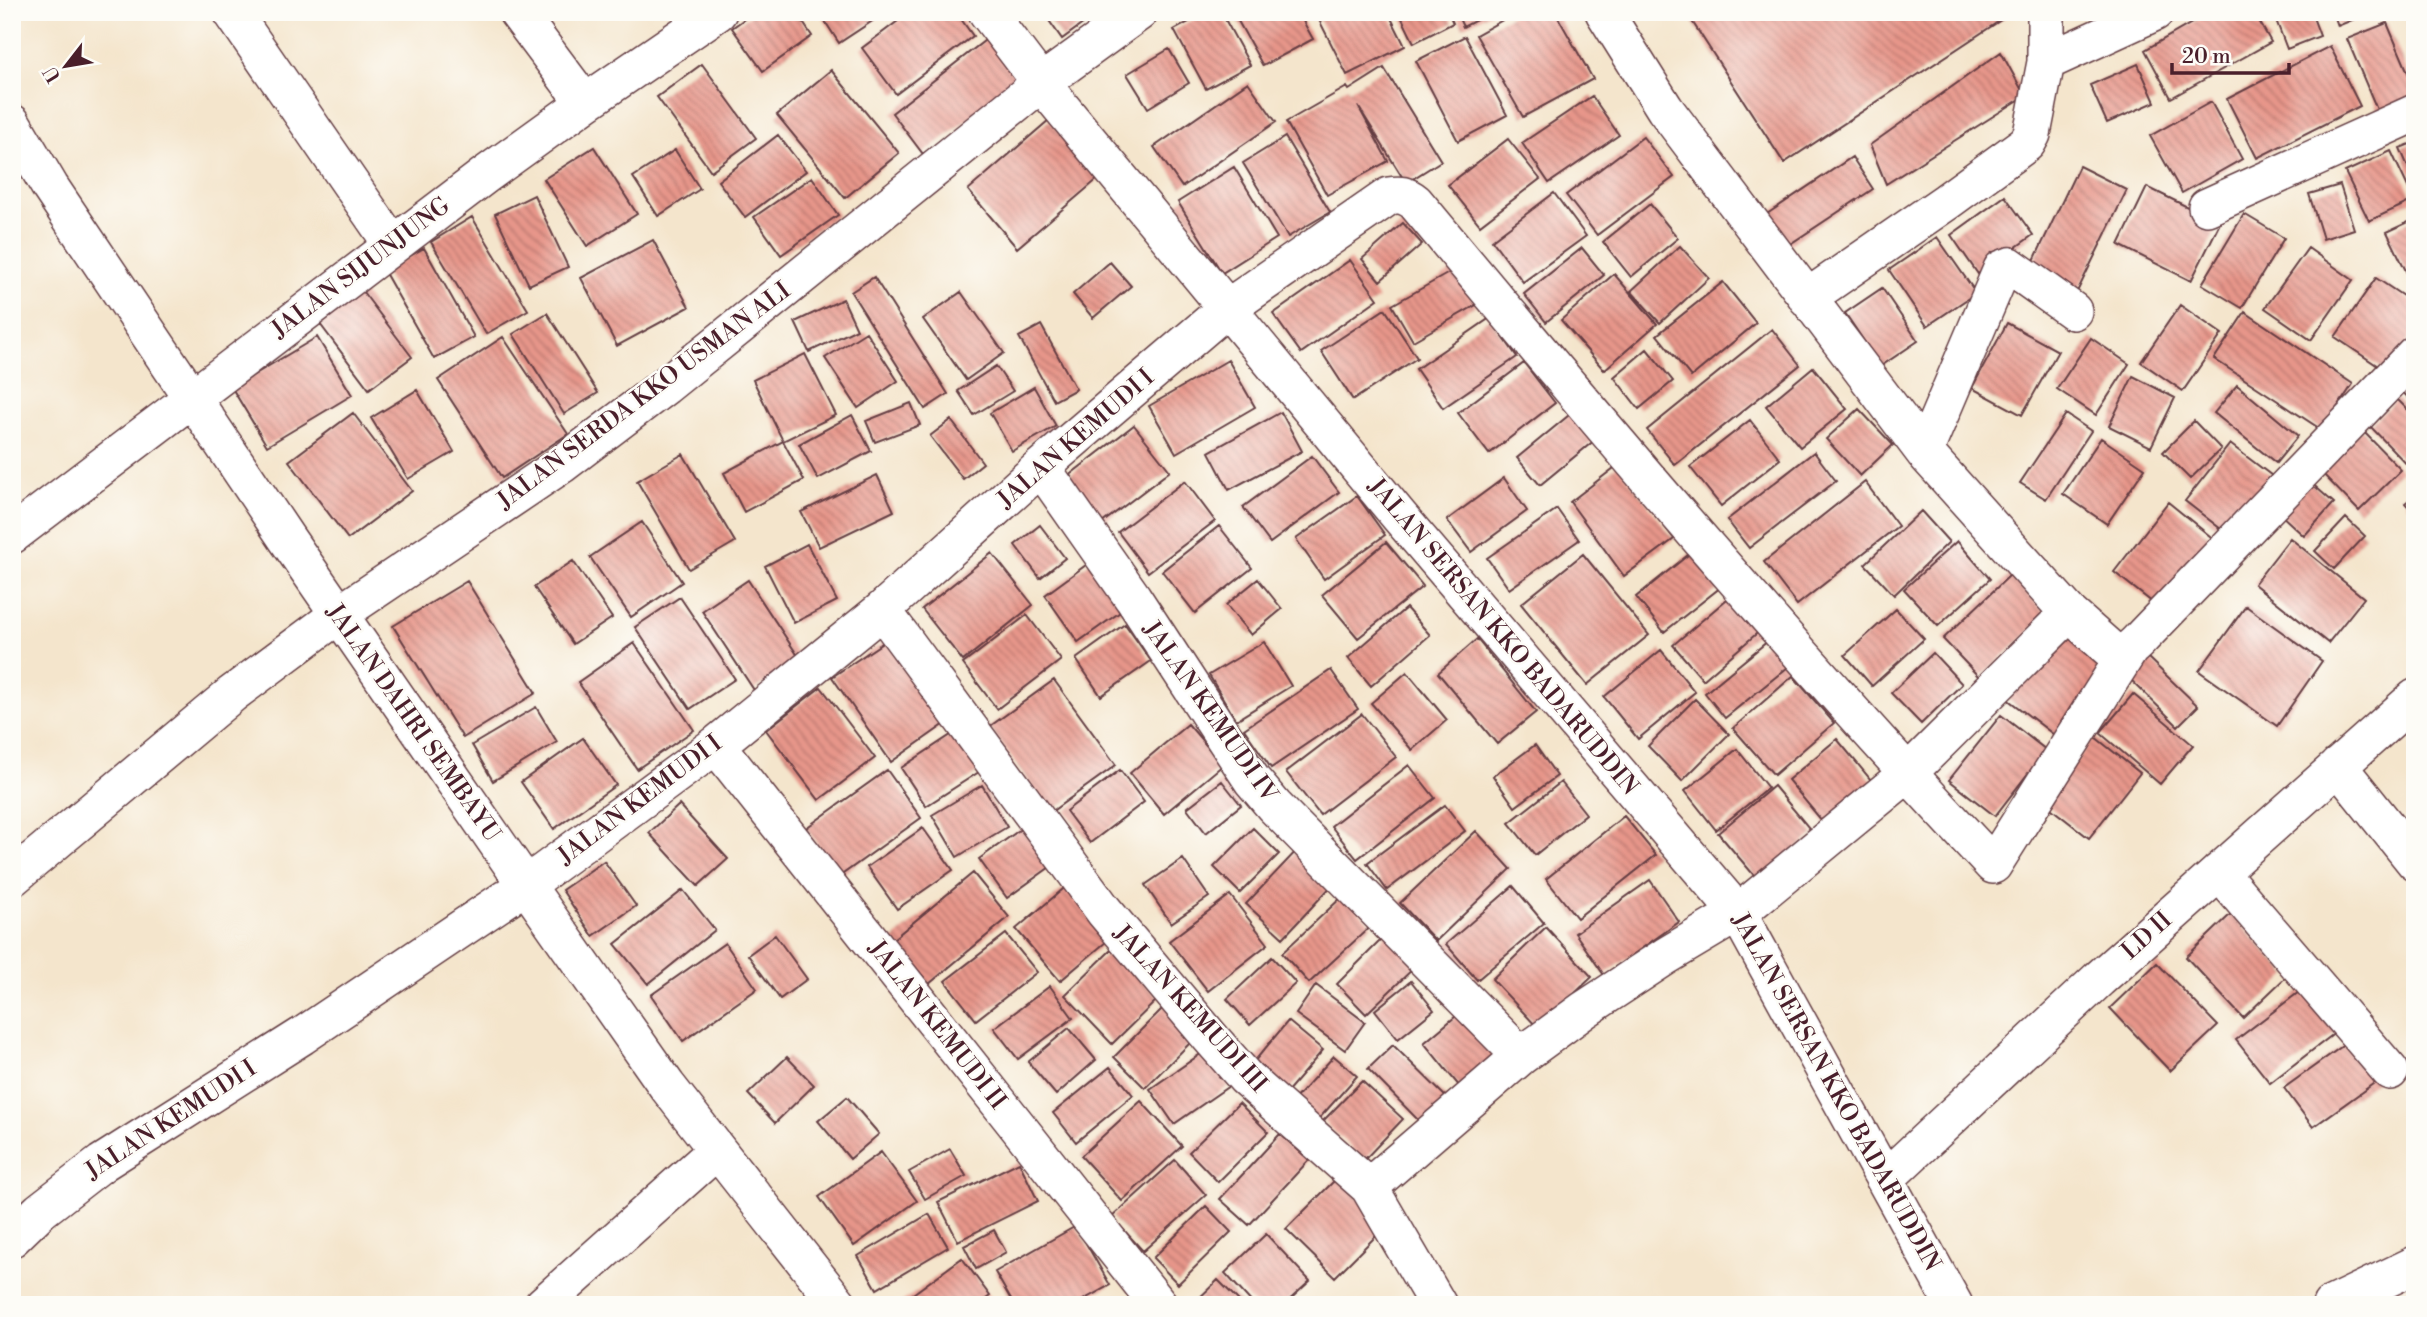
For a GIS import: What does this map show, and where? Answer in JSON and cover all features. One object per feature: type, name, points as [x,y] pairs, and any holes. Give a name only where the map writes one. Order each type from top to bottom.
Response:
[{"type":"street","points":[[232,12],[393,244]]},
{"type":"street","points":[[517,12],[584,103]]},
{"type":"street","name":"JALAN SIJUNJUNG","points":[[12,535],[393,244],[584,103],[718,12]]},
{"type":"street","name":"JALAN SERSAN KKO BADARUDDIN","points":[[986,12],[1226,309],[1399,516],[1738,912],[1954,1305]]},
{"type":"street","name":"JALAN SERDA KKO USMAN ALI","points":[[12,878],[232,694],[338,615],[561,465],[665,386],[1041,83],[1139,12]]},
{"type":"street","points":[[1604,12],[1665,109],[1924,452],[2069,613],[2112,651],[2119,654],[2129,650],[2415,354]]},
{"type":"street","points":[[1807,298],[2020,151],[2032,134],[2046,62],[2046,12]]},
{"type":"street","points":[[2046,62],[2155,12]]},
{"type":"street","points":[[2207,207],[2415,113]]},
{"type":"street","name":"JALAN DAHRI SEMBAYU","points":[[12,123],[50,187],[338,615],[526,885],[667,1086],[839,1305]]},
{"type":"street","name":"JALAN KEMUDI I","points":[[12,1238],[40,1211],[102,1163],[302,1036],[526,885],[716,744],[882,610],[1041,467],[1226,309],[1389,196],[1399,194],[1415,202],[1567,386],[1907,774],[1993,865],[2129,650]]},
{"type":"street","points":[[1924,452],[2002,269],[2010,266],[2073,311]]},
{"type":"street","name":"JALAN KEMUDI IV","points":[[1041,467],[1133,598],[1252,780],[1274,806],[1521,1056]]},
{"type":"street","name":"JALAN KEMUDI III","points":[[882,610],[1104,911],[1210,1037],[1246,1077],[1369,1188],[1438,1305]]},
{"type":"street","points":[[1369,1188],[1521,1056],[1665,956],[1738,912],[1907,774],[2069,613]]},
{"type":"street","name":"LD II","points":[[1885,1179],[2099,979],[2415,698]]},
{"type":"street","name":"JALAN KEMUDI II","points":[[716,744],[1159,1305]]},
{"type":"street","points":[[2338,766],[2415,862]]},
{"type":"street","points":[[2219,872],[2390,1071]]},
{"type":"street","points":[[543,1305],[717,1150]]},
{"type":"street","points":[[2351,1300],[2415,1265]]},
{"type":"building","points":[[754,12],[796,12],[812,36],[763,71],[732,28]]},
{"type":"building","points":[[819,12],[886,12],[839,43]]},
{"type":"building","points":[[910,12],[956,12],[973,36],[896,94],[862,48]]},
{"type":"building","points":[[1043,12],[1099,12],[1062,39]]},
{"type":"building","points":[[1207,12],[1221,12],[1250,65],[1206,89],[1174,30]]},
{"type":"building","points":[[1233,12],[1298,12],[1313,39],[1263,66]]},
{"type":"building","points":[[1315,12],[1388,12],[1405,46],[1347,75]]},
{"type":"building","points":[[1399,12],[1448,12],[1453,23],[1414,43]]},
{"type":"building","points":[[1456,12],[1492,12],[1463,27]]},
{"type":"building","points":[[1517,12],[1555,12],[1593,79],[1523,117],[1476,35]]},
{"type":"building","points":[[1686,12],[2013,12],[1784,163]]},
{"type":"building","points":[[2211,12],[2254,12],[2271,42],[2171,98],[2145,50]]},
{"type":"building","points":[[2273,12],[2311,12],[2320,36],[2287,49]]},
{"type":"building","points":[[2333,12],[2371,12],[2338,26]]},
{"type":"building","points":[[2387,23],[2415,89],[2415,97],[2378,112],[2347,39]]},
{"type":"building","points":[[993,34],[1025,75],[923,154],[892,113]]},
{"type":"building","points":[[1465,36],[1507,115],[1458,141],[1416,61]]},
{"type":"building","points":[[2330,46],[2360,106],[2257,158],[2227,99]]},
{"type":"building","points":[[1169,49],[1189,83],[1148,108],[1127,74]]},
{"type":"building","points":[[2001,52],[2025,96],[1886,184],[1870,145]]},
{"type":"building","points":[[702,64],[756,138],[711,171],[657,97]]},
{"type":"building","points":[[2138,64],[2155,102],[2107,123],[2090,85]]},
{"type":"building","points":[[1384,68],[1441,161],[1406,183],[1358,106],[1388,161],[1327,195],[1286,122],[1347,87],[1349,90]]},
{"type":"building","points":[[831,70],[899,153],[845,198],[777,115]]},
{"type":"building","points":[[1248,82],[1276,122],[1182,187],[1154,147]]},
{"type":"building","points":[[1592,96],[1619,135],[1549,183],[1522,143]]},
{"type":"building","points":[[2211,102],[2242,159],[2182,193],[2150,136]]},
{"type":"building","points":[[1049,120],[1099,178],[1017,248],[968,190]]},
{"type":"building","points":[[778,135],[806,171],[745,217],[718,181]]},
{"type":"building","points":[[1285,137],[1330,212],[1288,237],[1243,163]]},
{"type":"building","points":[[1643,137],[1674,177],[1597,235],[1566,195]]},
{"type":"building","points":[[1508,139],[1540,179],[1480,225],[1448,185]]},
{"type":"building","points":[[2415,142],[2415,183],[2400,148]]},
{"type":"building","points":[[594,147],[637,214],[587,246],[544,179]]},
{"type":"building","points":[[675,150],[700,189],[658,216],[633,177]]},
{"type":"building","points":[[2391,151],[2414,200],[2369,221],[2345,172]]},
{"type":"building","points":[[1852,157],[1873,189],[1784,248],[1764,216]]},
{"type":"building","points":[[2079,166],[2127,190],[2076,294],[2029,271]]},
{"type":"building","points":[[1234,167],[1277,238],[1222,273],[1178,202]]},
{"type":"building","points":[[812,177],[838,215],[781,255],[754,217]]},
{"type":"building","points":[[2340,185],[2354,229],[2323,239],[2309,194]]},
{"type":"building","points":[[2147,187],[2220,223],[2191,281],[2119,245]]},
{"type":"building","points":[[1554,193],[1586,236],[1523,282],[1492,240]]},
{"type":"building","points":[[534,195],[568,267],[529,285],[495,214]]},
{"type":"building","points":[[2005,196],[2033,235],[1978,274],[1951,235]]},
{"type":"building","points":[[1650,204],[1678,238],[1631,277],[1603,242]]},
{"type":"building","points":[[2244,214],[2284,238],[2242,308],[2202,284]]},
{"type":"building","points":[[472,217],[528,310],[486,334],[431,242]]},
{"type":"building","points":[[2415,219],[2415,275],[2409,277],[2387,232]]},
{"type":"building","points":[[1403,223],[1422,244],[1380,281],[1362,259]]},
{"type":"building","points":[[1937,237],[1976,293],[1927,326],[1889,270]]},
{"type":"building","points":[[653,240],[689,307],[617,346],[581,278]]},
{"type":"building","points":[[1680,246],[1709,278],[1660,323],[1631,291]]},
{"type":"building","points":[[424,248],[474,337],[434,359],[384,271]]},
{"type":"building","points":[[1582,248],[1604,275],[1546,322],[1524,294]]},
{"type":"building","points":[[2308,248],[2353,280],[2311,340],[2265,308]]},
{"type":"building","points":[[1350,260],[1378,299],[1301,353],[1273,314]]},
{"type":"building","points":[[1110,262],[1131,286],[1093,318],[1073,294]]},
{"type":"building","points":[[1456,269],[1476,305],[1413,341],[1392,305]]},
{"type":"building","points":[[1614,274],[1657,324],[1604,370],[1561,320]]},
{"type":"building","points":[[874,277],[948,394],[925,409],[851,292]]},
{"type":"building","points":[[2376,278],[2415,304],[2415,330],[2387,372],[2335,337]]},
{"type":"building","points":[[1723,282],[1756,323],[1691,377],[1657,335]]},
{"type":"building","points":[[360,288],[412,357],[369,389],[317,320]]},
{"type":"building","points":[[1882,288],[1918,341],[1881,366],[1845,313]]},
{"type":"building","points":[[961,292],[1004,353],[966,380],[923,319]]},
{"type":"building","points":[[843,299],[857,329],[809,352],[795,322]]},
{"type":"building","points":[[2180,305],[2222,334],[2183,391],[2141,362]]},
{"type":"building","points":[[1385,309],[1417,358],[1353,400],[1321,351]]},
{"type":"building","points":[[2245,312],[2353,384],[2322,430],[2214,359]]},
{"type":"building","points":[[547,313],[598,393],[564,414],[513,334]]},
{"type":"building","points":[[1490,318],[1517,357],[1443,408],[1416,369]]},
{"type":"building","points":[[2007,323],[2058,351],[2022,415],[1972,388]]},
{"type":"building","points":[[1041,325],[1076,389],[1054,401],[1019,337]]},
{"type":"building","points":[[1772,329],[1800,365],[1675,465],[1647,430]]},
{"type":"building","points":[[866,332],[898,381],[858,408],[825,358]]},
{"type":"building","points":[[317,337],[352,395],[267,446],[232,388]]},
{"type":"building","points":[[503,337],[568,434],[502,478],[438,380]]},
{"type":"building","points":[[2091,338],[2129,364],[2096,415],[2057,389]]},
{"type":"building","points":[[1647,349],[1673,381],[1639,409],[1614,377]]},
{"type":"building","points":[[805,354],[836,415],[783,441],[753,380]]},
{"type":"building","points":[[1228,360],[1255,407],[1176,453],[1149,406]]},
{"type":"building","points":[[1524,363],[1555,403],[1489,454],[1458,413]]},
{"type":"building","points":[[996,366],[1013,391],[974,415],[958,391]]},
{"type":"building","points":[[1813,367],[1847,409],[1800,447],[1766,406]]},
{"type":"building","points":[[2415,374],[2415,405],[2399,388]]},
{"type":"building","points":[[2133,376],[2175,398],[2151,447],[2109,426]]},
{"type":"building","points":[[2237,385],[2298,436],[2276,463],[2214,413]]},
{"type":"building","points":[[1034,387],[1056,426],[1012,451],[990,413]]},
{"type":"building","points":[[417,390],[454,452],[408,479],[371,418]]},
{"type":"building","points":[[2397,399],[2415,417],[2415,473],[2369,425]]},
{"type":"building","points":[[911,403],[920,425],[875,442],[866,421]]},
{"type":"building","points":[[1859,409],[1893,445],[1860,476],[1826,439]]},
{"type":"building","points":[[1574,411],[1596,439],[1540,485],[1517,458]]},
{"type":"building","points":[[1281,412],[1302,451],[1229,490],[1209,452]]},
{"type":"building","points":[[353,413],[412,491],[348,539],[289,461]]},
{"type":"building","points":[[2066,414],[2091,431],[2046,499],[2020,483]]},
{"type":"building","points":[[852,415],[871,451],[818,479],[799,444]]},
{"type":"building","points":[[951,420],[983,463],[963,479],[930,436]]},
{"type":"building","points":[[1750,420],[1780,459],[1721,506],[1690,467]]},
{"type":"building","points":[[2194,421],[2221,449],[2190,479],[2163,452]]},
{"type":"building","points":[[1134,425],[1170,471],[1102,523],[1067,477]]},
{"type":"building","points":[[2361,429],[2401,470],[2359,511],[2319,470]]},
{"type":"building","points":[[2101,438],[2145,468],[2107,524],[2063,494]]},
{"type":"building","points":[[783,441],[804,480],[744,512],[724,473]]},
{"type":"building","points":[[2230,444],[2276,479],[2230,536],[2185,501]]},
{"type":"building","points":[[1814,452],[1836,481],[1749,548],[1727,520]]},
{"type":"building","points":[[683,454],[735,542],[689,569],[637,481]]},
{"type":"building","points":[[1312,456],[1339,492],[1270,543],[1243,507]]},
{"type":"building","points":[[1618,465],[1674,539],[1624,576],[1570,502]]},
{"type":"building","points":[[877,475],[894,511],[819,547],[801,512]]},
{"type":"building","points":[[1504,478],[1527,511],[1471,552],[1447,520]]},
{"type":"building","points":[[1185,481],[1215,521],[1148,572],[1118,532]]},
{"type":"building","points":[[2309,481],[2334,503],[2304,536],[2280,514]]},
{"type":"building","points":[[1865,482],[1898,526],[1797,605],[1764,562]]},
{"type":"building","points":[[2415,495],[2415,514],[2405,503]]},
{"type":"building","points":[[1357,496],[1385,535],[1324,579],[1296,539]]},
{"type":"building","points":[[2168,502],[2216,541],[2162,610],[2114,572]]},
{"type":"building","points":[[1557,509],[1579,540],[1509,589],[1487,558]]},
{"type":"building","points":[[1921,511],[1949,542],[1894,595],[1865,564]]},
{"type":"building","points":[[2346,518],[2365,536],[2334,569],[2315,551]]},
{"type":"building","points":[[642,522],[682,582],[631,617],[590,557]]},
{"type":"building","points":[[1040,525],[1065,558],[1040,578],[1015,545]]},
{"type":"building","points":[[1219,526],[1252,568],[1195,613],[1162,571]]},
{"type":"building","points":[[2290,538],[2364,598],[2328,643],[2254,584]]},
{"type":"building","points":[[1957,541],[1990,579],[1938,626],[1904,589]]},
{"type":"building","points":[[1386,542],[1423,586],[1358,638],[1322,595]]},
{"type":"building","points":[[807,544],[837,601],[794,623],[765,566]]},
{"type":"building","points":[[1698,547],[1726,583],[1664,632],[1636,597]]},
{"type":"building","points":[[992,553],[1033,605],[963,661],[922,609]]},
{"type":"building","points":[[1583,554],[1649,635],[1587,685],[1521,604]]},
{"type":"building","points":[[1097,557],[1130,605],[1078,642],[1045,595]]},
{"type":"building","points":[[573,561],[612,618],[573,644],[534,587]]},
{"type":"building","points":[[2010,575],[2047,615],[1980,678],[1943,639]]},
{"type":"building","points":[[1258,579],[1282,609],[1251,635],[1226,605]]},
{"type":"building","points":[[748,580],[800,659],[754,690],[702,611]]},
{"type":"building","points":[[467,581],[536,693],[463,738],[393,626]]},
{"type":"building","points":[[1733,594],[1763,628],[1703,680],[1673,645]]},
{"type":"building","points":[[680,597],[735,679],[690,709],[635,627]]},
{"type":"building","points":[[2246,606],[2322,661],[2277,726],[2199,671]]},
{"type":"building","points":[[1406,608],[1430,635],[1371,686],[1348,658]]},
{"type":"building","points":[[1896,609],[1924,639],[1872,686],[1845,655]]},
{"type":"building","points":[[1027,615],[1061,660],[997,709],[963,664]]},
{"type":"building","points":[[1125,624],[1151,661],[1101,696],[1076,659]]},
{"type":"building","points":[[2065,626],[2106,664],[2062,741],[2002,695]]},
{"type":"building","points":[[1477,639],[1536,712],[1497,744],[1438,673]]},
{"type":"building","points":[[887,640],[945,724],[891,762],[832,677]]},
{"type":"building","points":[[1768,641],[1788,667],[1725,718],[1705,693]]},
{"type":"building","points":[[1264,642],[1291,686],[1236,720],[1209,675]]},
{"type":"building","points":[[634,643],[694,730],[637,769],[578,682]]},
{"type":"building","points":[[1661,650],[1695,692],[1638,739],[1604,697]]},
{"type":"building","points":[[1933,653],[1962,684],[1921,724],[1891,693]]},
{"type":"building","points":[[2145,655],[2198,706],[2178,726],[2126,675]]},
{"type":"building","points":[[1331,670],[1358,709],[1271,768],[1244,729]]},
{"type":"building","points":[[1407,672],[1447,720],[1412,750],[1371,703]]},
{"type":"building","points":[[1793,676],[1834,723],[1774,775],[1733,728]]},
{"type":"building","points":[[1054,680],[1116,765],[1051,812],[989,727]]},
{"type":"building","points":[[821,687],[875,758],[819,800],[766,730]]},
{"type":"building","points":[[2133,694],[2193,745],[2160,784],[2100,733]]},
{"type":"building","points":[[1695,699],[1729,734],[1682,781],[1648,746]]},
{"type":"building","points":[[536,707],[557,742],[493,781],[472,745]]},
{"type":"building","points":[[1362,714],[1396,757],[1320,815],[1286,772]]},
{"type":"building","points":[[2001,715],[2046,750],[1995,816],[1949,780]]},
{"type":"building","points":[[1188,724],[1223,765],[1164,814],[1130,773]]},
{"type":"building","points":[[957,731],[982,770],[926,806],[901,768]]},
{"type":"building","points":[[2095,737],[2140,773],[2089,838],[2043,802]]},
{"type":"building","points":[[583,738],[616,785],[554,829],[521,782]]},
{"type":"building","points":[[1837,739],[1876,786],[1827,827],[1788,780]]},
{"type":"building","points":[[1535,745],[1557,776],[1515,807],[1493,776]]},
{"type":"building","points":[[1737,749],[1768,788],[1716,830],[1685,791]]},
{"type":"building","points":[[1409,765],[1435,798],[1357,859],[1331,826]]},
{"type":"building","points":[[887,770],[921,818],[840,876],[806,828]]},
{"type":"building","points":[[1120,770],[1144,802],[1090,843],[1066,811]]},
{"type":"building","points":[[1222,781],[1241,805],[1206,833],[1187,808]]},
{"type":"building","points":[[1561,782],[1586,814],[1535,855],[1509,823]]},
{"type":"building","points":[[982,785],[1007,827],[957,857],[932,815]]},
{"type":"building","points":[[1774,786],[1814,834],[1758,880],[1718,833]]},
{"type":"building","points":[[679,805],[728,859],[698,886],[649,833]]},
{"type":"building","points":[[1445,805],[1465,831],[1387,890],[1367,863]]},
{"type":"building","points":[[1624,816],[1656,855],[1577,918],[1546,879]]},
{"type":"building","points":[[1029,823],[1057,862],[1007,898],[979,859]]},
{"type":"building","points":[[923,828],[953,870],[897,909],[867,867]]},
{"type":"building","points":[[1253,828],[1279,854],[1240,893],[1214,867]]},
{"type":"building","points":[[1476,831],[1511,869],[1436,941],[1400,903]]},
{"type":"building","points":[[1300,847],[1336,881],[1283,938],[1246,904]]},
{"type":"building","points":[[1183,859],[1209,897],[1171,923],[1145,885]]},
{"type":"building","points":[[604,861],[636,906],[593,936],[562,890]]},
{"type":"building","points":[[973,873],[1009,917],[929,984],[892,940]]},
{"type":"building","points":[[1650,880],[1679,922],[1604,975],[1575,933]]},
{"type":"building","points":[[1069,884],[1113,936],[1060,981],[1016,929]]},
{"type":"building","points":[[1513,886],[1544,923],[1477,980],[1446,944]]},
{"type":"building","points":[[683,890],[715,930],[648,984],[615,944]]},
{"type":"building","points":[[1230,895],[1268,944],[1208,991],[1169,941]]},
{"type":"building","points":[[1344,895],[1372,925],[1309,983],[1282,953]]},
{"type":"building","points":[[2231,914],[2288,975],[2243,1018],[2186,957]]},
{"type":"building","points":[[1546,927],[1592,977],[1538,1028],[1492,979]]},
{"type":"building","points":[[1390,931],[1420,962],[1366,1014],[1337,984]]},
{"type":"building","points":[[1006,934],[1037,972],[976,1020],[945,981]]},
{"type":"building","points":[[775,935],[807,979],[780,999],[748,955]]},
{"type":"building","points":[[725,943],[757,989],[683,1041],[651,995]]},
{"type":"building","points":[[1112,949],[1159,998],[1112,1044],[1065,995]]},
{"type":"building","points":[[1272,957],[1296,983],[1250,1025],[1227,999]]},
{"type":"building","points":[[2157,963],[2218,1026],[2170,1071],[2110,1008]]},
{"type":"building","points":[[1411,981],[1434,1010],[1398,1039],[1375,1010]]},
{"type":"building","points":[[1316,985],[1365,1022],[1345,1050],[1296,1014]]},
{"type":"building","points":[[1050,986],[1073,1018],[1018,1059],[994,1028]]},
{"type":"building","points":[[2307,986],[2340,1029],[2270,1083],[2236,1040]]},
{"type":"building","points":[[1166,1005],[1197,1036],[1145,1088],[1114,1057]]},
{"type":"building","points":[[1468,1006],[1504,1050],[1460,1087],[1424,1043]]},
{"type":"building","points":[[1288,1021],[1323,1050],[1287,1092],[1253,1063]]},
{"type":"building","points":[[1069,1028],[1096,1060],[1056,1095],[1028,1062]]},
{"type":"building","points":[[2348,1042],[2377,1081],[2313,1127],[2284,1088]]},
{"type":"building","points":[[1393,1045],[1450,1101],[1425,1127],[1368,1069]]},
{"type":"building","points":[[1205,1051],[1229,1086],[1174,1124],[1150,1089]]},
{"type":"building","points":[[1334,1056],[1357,1076],[1316,1122],[1293,1101]]},
{"type":"building","points":[[787,1057],[814,1085],[775,1123],[748,1094]]},
{"type":"building","points":[[1110,1067],[1133,1095],[1076,1142],[1053,1113]]},
{"type":"building","points":[[1362,1081],[1403,1119],[1364,1160],[1323,1121]]},
{"type":"building","points":[[847,1097],[879,1134],[850,1159],[818,1121]]},
{"type":"building","points":[[1141,1101],[1182,1146],[1122,1201],[1081,1156]]},
{"type":"building","points":[[1239,1103],[1268,1132],[1218,1182],[1189,1152]]},
{"type":"building","points":[[1280,1134],[1309,1160],[1249,1225],[1220,1199]]},
{"type":"building","points":[[950,1149],[966,1176],[925,1199],[909,1172]]},
{"type":"building","points":[[881,1152],[917,1201],[854,1246],[819,1197]]},
{"type":"building","points":[[1175,1160],[1206,1195],[1143,1251],[1112,1217]]},
{"type":"building","points":[[1019,1162],[1038,1201],[958,1241],[938,1202]]},
{"type":"building","points":[[1338,1177],[1387,1225],[1335,1277],[1286,1229]]},
{"type":"building","points":[[1206,1206],[1231,1232],[1178,1284],[1153,1258]]},
{"type":"building","points":[[929,1214],[948,1247],[877,1289],[858,1256]]},
{"type":"building","points":[[1076,1226],[1110,1285],[1074,1305],[1014,1305],[995,1272]]},
{"type":"building","points":[[994,1230],[1006,1252],[976,1269],[964,1246]]},
{"type":"building","points":[[1266,1234],[1310,1281],[1284,1305],[1254,1305],[1225,1273]]},
{"type":"building","points":[[962,1258],[990,1296],[978,1305],[898,1305]]},
{"type":"building","points":[[1218,1280],[1243,1305],[1192,1305]]}]
